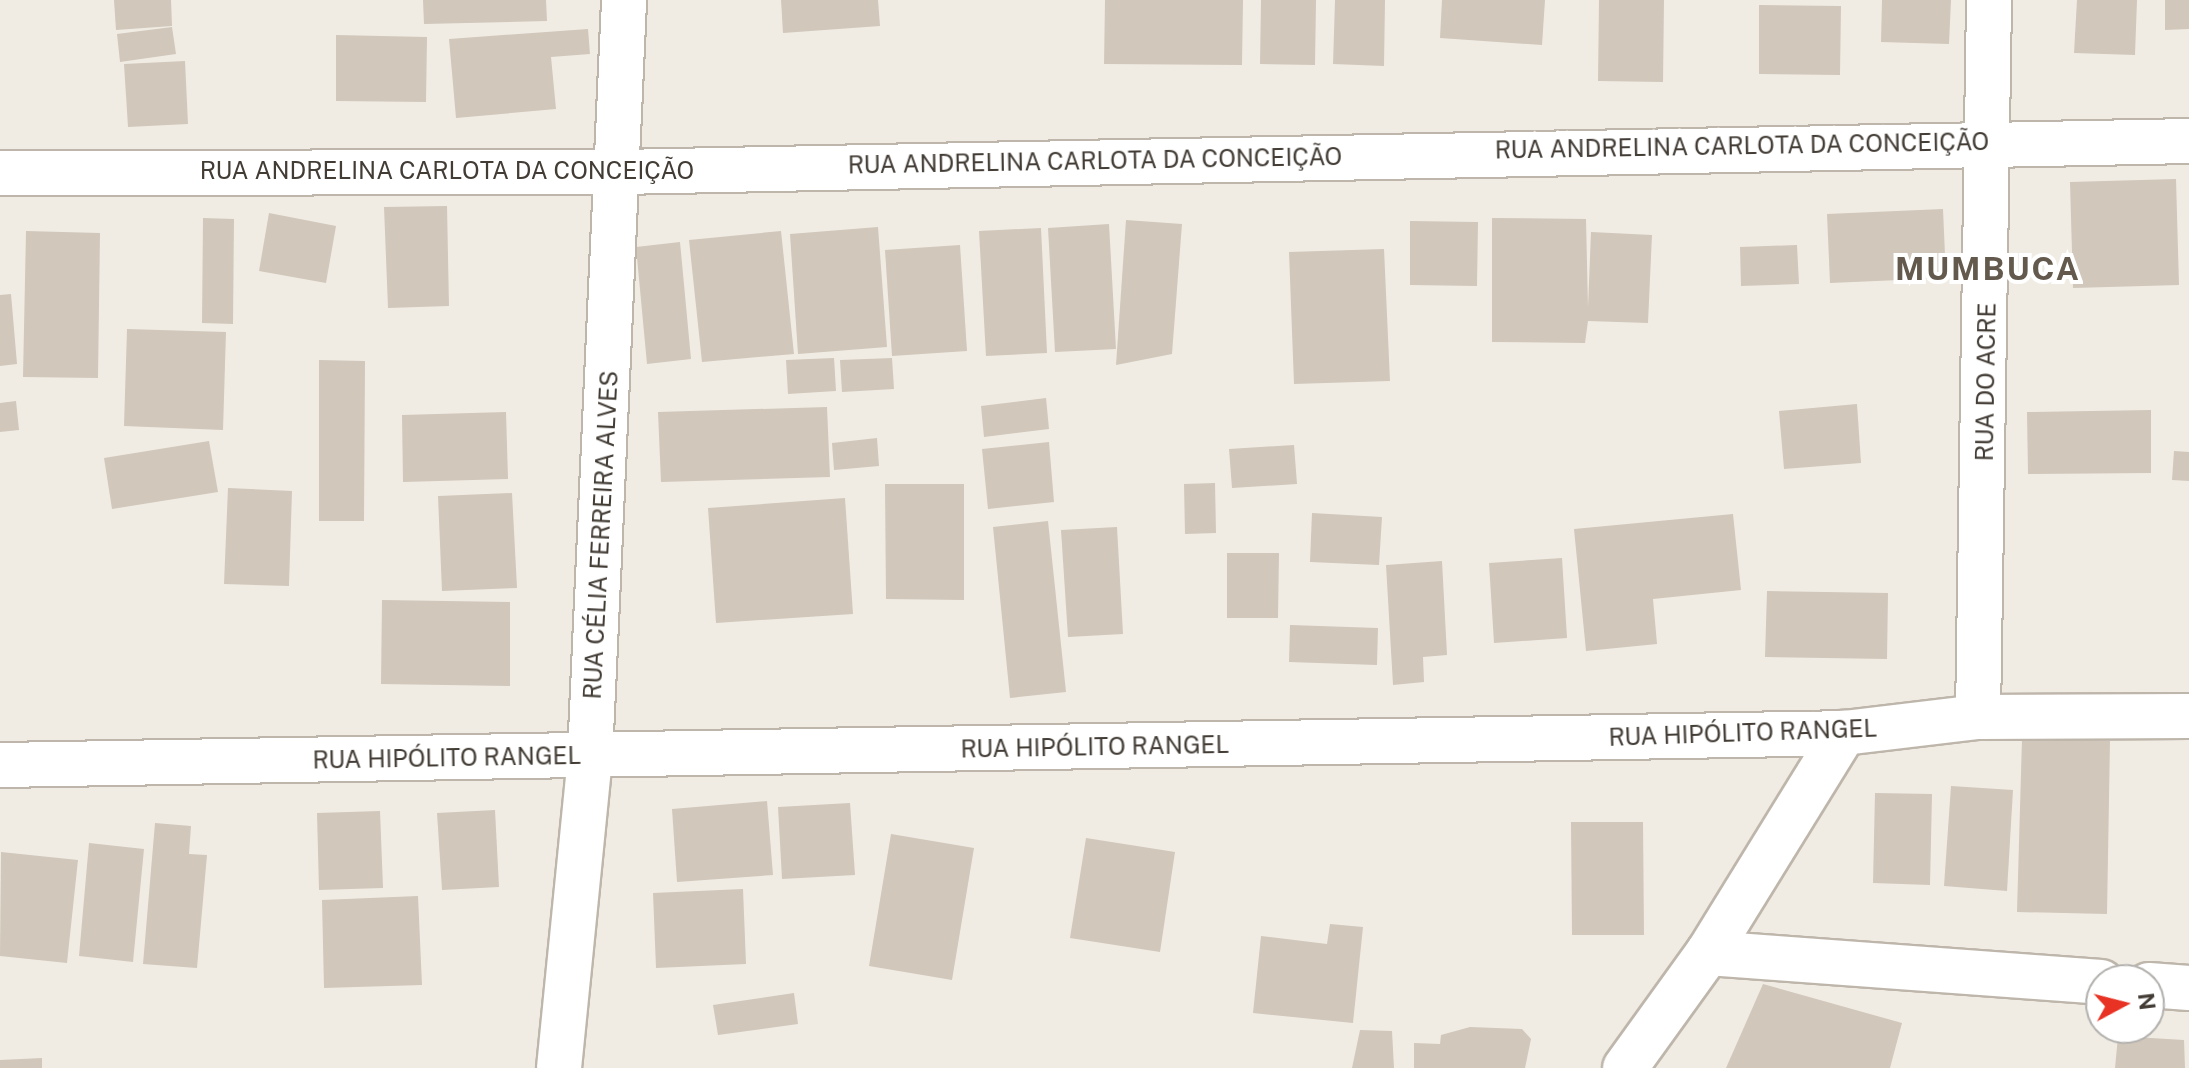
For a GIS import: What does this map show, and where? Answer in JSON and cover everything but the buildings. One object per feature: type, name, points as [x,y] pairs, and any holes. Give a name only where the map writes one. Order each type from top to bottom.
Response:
[{"type":"street","name":"RUA CÉLIA FERREIRA ALVES","points":[[559,1068],[590,756],[619,172],[624,0]]},
{"type":"street","name":"RUA DO ACRE","points":[[1978,717],[1991,141],[1989,0]]},
{"type":"street","name":"RUA ANDRELINA CARLOTA DA CONCEIÇÃO","points":[[0,173],[619,172],[1991,141],[2189,141]]},
{"type":"street","name":"RUA HIPÓLITO RANGEL","points":[[0,765],[1844,733],[1978,717],[2189,716]]},
{"type":"street","points":[[1625,1068],[1708,953],[1844,733]]},
{"type":"street","points":[[1708,953],[2085,981]]},
{"type":"street","points":[[2165,986],[2189,988]]},
{"type":"district","name":"MUMBUCA","points":[[1988,269]]}]
